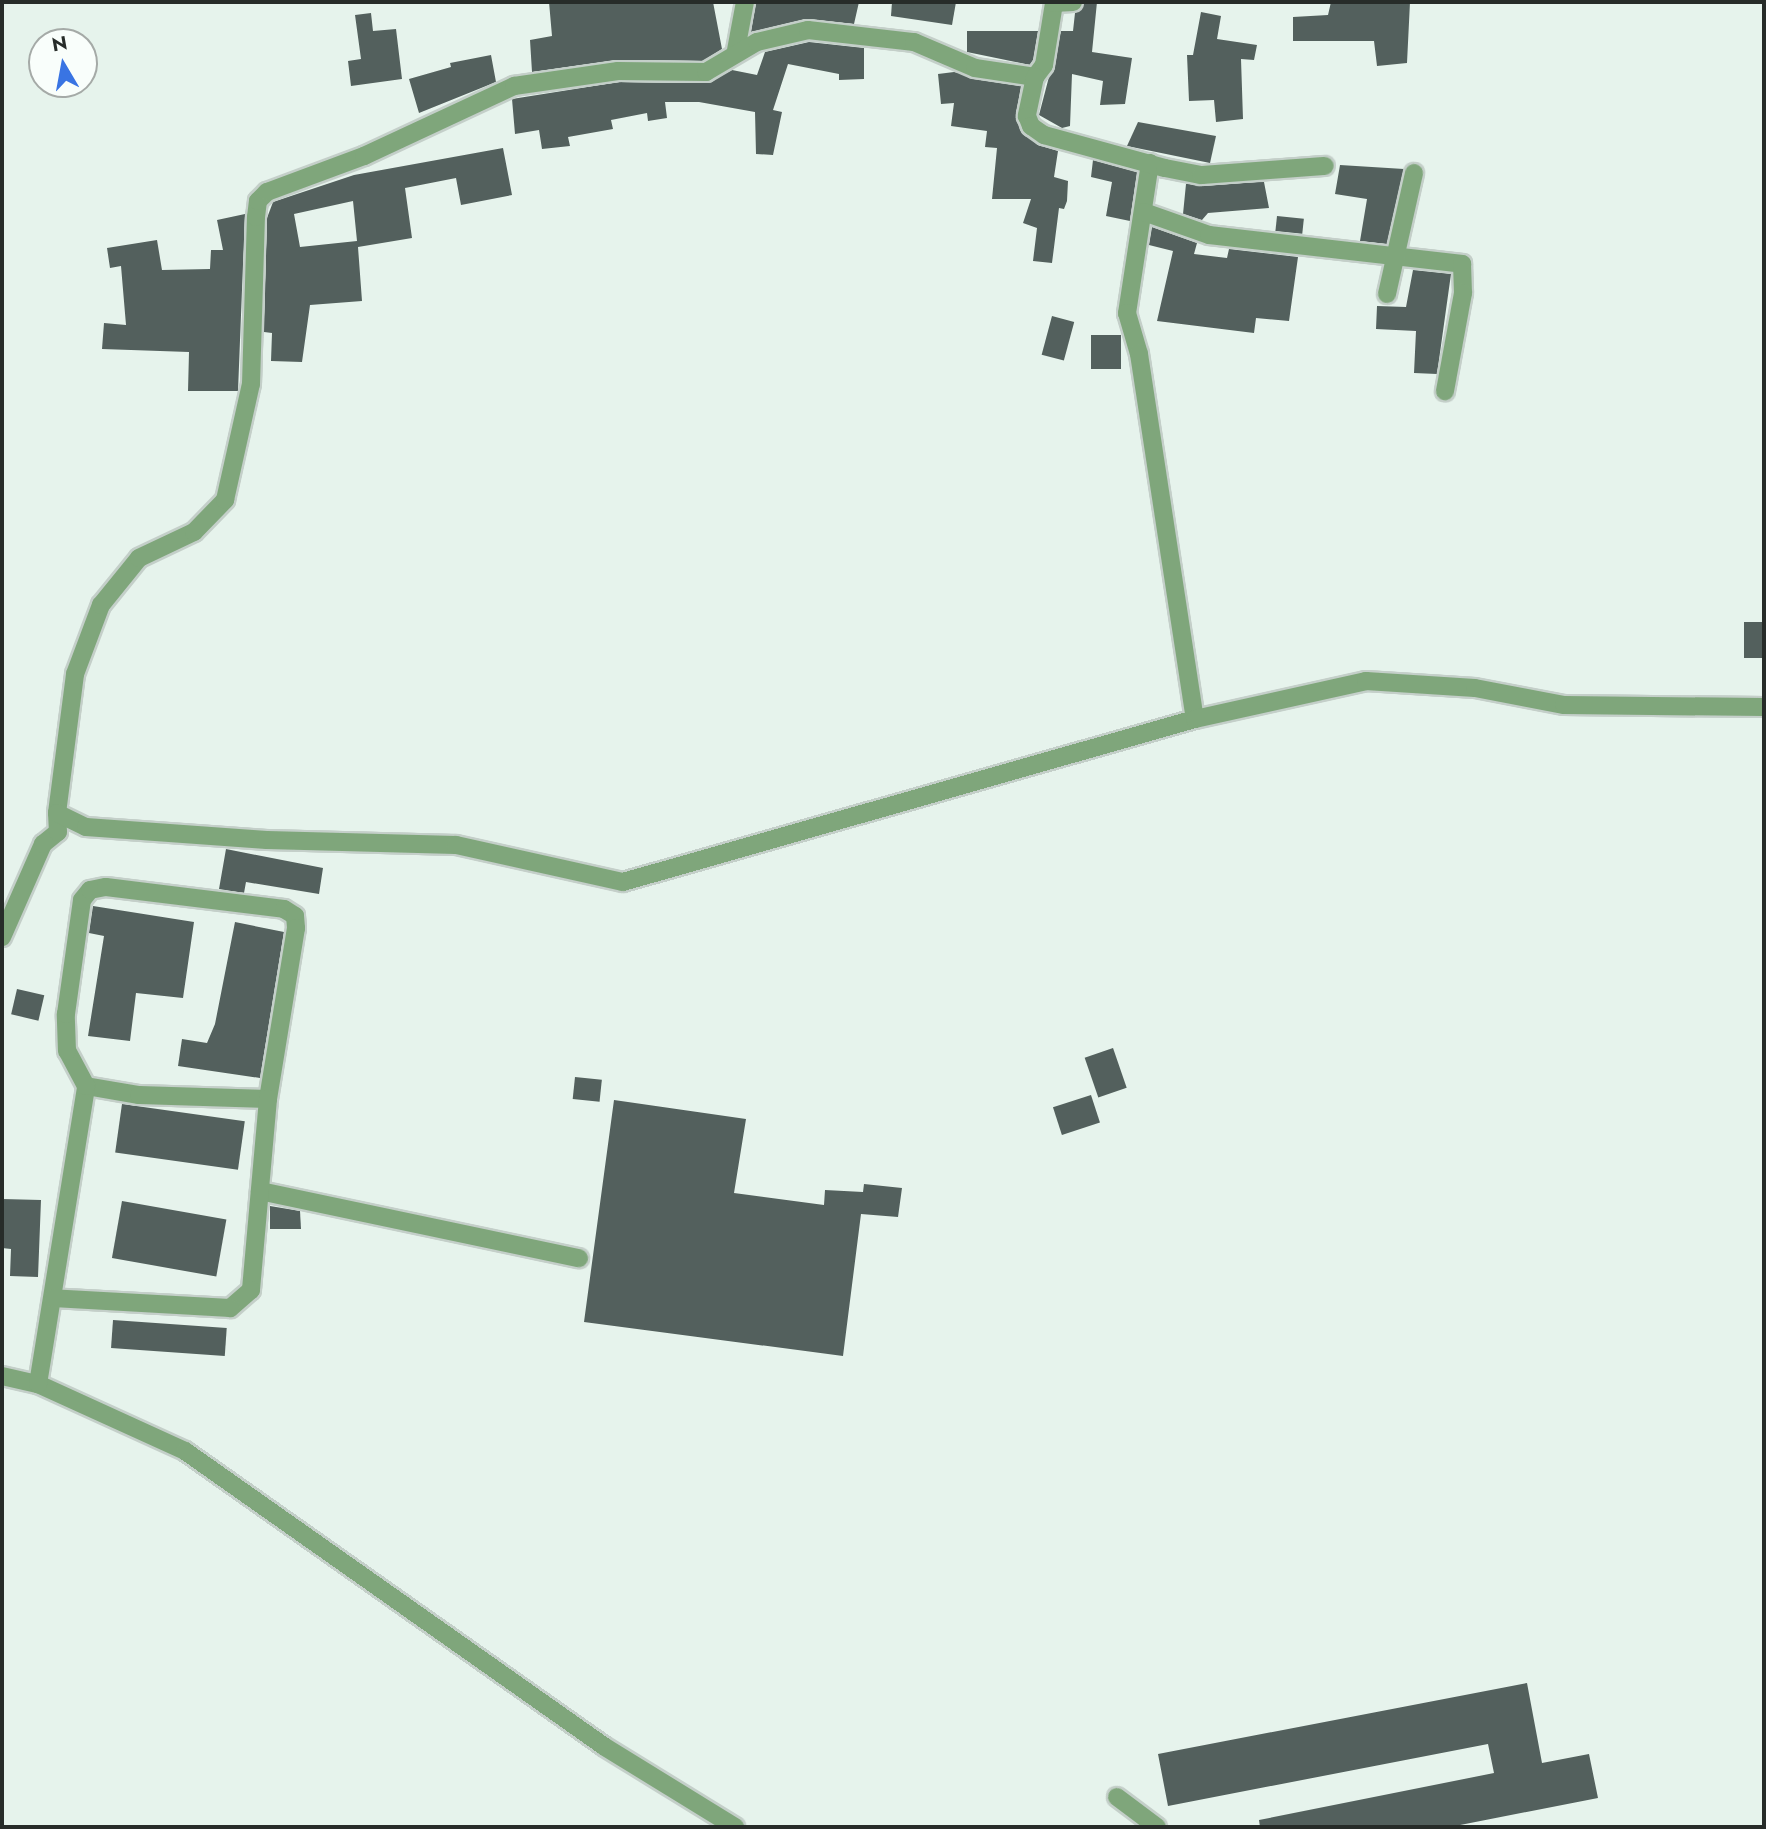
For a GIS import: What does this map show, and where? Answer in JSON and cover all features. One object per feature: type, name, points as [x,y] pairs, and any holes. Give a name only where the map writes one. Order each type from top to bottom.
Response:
[{"type":"street","points":[[736,50],[745,2]]},
{"type":"street","points":[[1073,2],[1054,3],[1044,65],[1035,77],[1028,106],[1031,125],[1044,135],[1201,175],[1325,166]]},
{"type":"street","points":[[2,937],[37,856],[58,832],[57,813],[75,674],[100,605],[139,558],[194,532],[225,500],[251,384],[258,201],[267,192],[364,156],[513,86],[618,71],[706,72],[736,50],[781,35],[827,30],[914,42],[975,68],[1035,77]]},
{"type":"street","points":[[1150,163],[1128,313],[1140,364],[1195,719]]},
{"type":"street","points":[[1387,294],[1414,173]]},
{"type":"street","points":[[1144,212],[1209,235],[1462,264],[1463,293],[1445,391]]},
{"type":"street","points":[[57,813],[86,827],[267,840],[456,845],[624,882],[1195,719],[1312,689],[1398,680],[1564,705],[1764,707]]},
{"type":"street","points":[[38,1384],[86,1086],[67,1051],[66,1014],[82,900],[90,890],[106,887],[284,909],[295,916],[268,1100],[251,1290],[244,1300],[230,1308],[52,1298]]},
{"type":"street","points":[[86,1086],[139,1094],[268,1100]]},
{"type":"street","points":[[260,1191],[579,1258]]},
{"type":"street","points":[[2,1376],[38,1384],[185,1451],[605,1747],[735,1827]]},
{"type":"street","points":[[1117,1797],[1157,1827]]},
{"type":"building","points":[[549,2],[713,2],[722,49],[703,61],[618,60],[532,72],[530,40],[552,36]]},
{"type":"building","points":[[756,2],[859,2],[854,24],[806,19],[751,32]]},
{"type":"building","points":[[892,2],[956,2],[952,25],[891,16]]},
{"type":"building","points":[[1084,2],[1097,2],[1092,52],[1132,58],[1125,104],[1100,105],[1103,81],[1072,74],[1070,126],[1062,128],[1039,115],[1061,31],[1073,31],[1075,13]]},
{"type":"building","points":[[1331,2],[1410,2],[1407,63],[1377,66],[1374,41],[1293,41],[1293,17],[1328,15]]},
{"type":"building","points":[[1201,12],[1221,16],[1217,39],[1257,45],[1254,60],[1241,59],[1243,119],[1216,122],[1214,100],[1189,101],[1187,55],[1193,55]]},
{"type":"building","points":[[371,13],[373,31],[396,29],[402,79],[351,86],[348,61],[361,59],[355,15]]},
{"type":"building","points":[[967,31],[1038,31],[1033,60],[1030,65],[967,52]]},
{"type":"building","points":[[809,42],[864,48],[864,79],[839,80],[839,74],[788,64],[773,110],[782,112],[773,155],[756,154],[755,112],[699,102],[665,102],[667,118],[648,121],[647,113],[611,120],[613,129],[568,137],[570,146],[542,149],[539,130],[515,134],[512,99],[619,82],[707,83],[732,70],[757,75],[765,52]]},
{"type":"building","points":[[491,55],[496,82],[419,113],[409,79],[451,67],[450,63]]},
{"type":"building","points":[[954,72],[1021,86],[1016,114],[1020,130],[1038,145],[1058,151],[1054,177],[1068,181],[1067,201],[1064,209],[1059,208],[1052,263],[1033,261],[1037,228],[1023,223],[1031,199],[992,199],[997,148],[985,147],[987,131],[951,126],[954,103],[941,104],[938,74]]},
{"type":"building","points":[[1138,122],[1216,136],[1210,163],[1127,146]]},
{"type":"building","points":[[503,148],[512,195],[461,205],[456,178],[405,188],[412,238],[358,247],[362,301],[310,305],[302,362],[271,361],[272,333],[264,332],[267,218],[273,202],[354,175]],"holes":[[[353,201],[357,241],[300,247],[294,214]]]},
{"type":"building","points":[[1093,160],[1137,172],[1130,221],[1106,216],[1112,182],[1091,177]]},
{"type":"building","points":[[1340,165],[1404,169],[1387,244],[1360,241],[1367,199],[1335,194]]},
{"type":"building","points":[[1264,182],[1269,208],[1208,213],[1202,220],[1183,214],[1186,184]]},
{"type":"building","points":[[245,214],[238,391],[188,391],[189,352],[102,349],[104,323],[126,325],[121,266],[110,268],[107,248],[157,240],[162,270],[210,269],[211,250],[223,250],[217,220]]},
{"type":"building","points":[[1277,216],[1304,219],[1302,234],[1275,231]]},
{"type":"building","points":[[1152,227],[1197,243],[1194,254],[1227,258],[1229,249],[1298,257],[1289,321],[1256,318],[1254,333],[1157,321],[1173,251],[1149,245]]},
{"type":"building","points":[[1413,270],[1451,274],[1437,374],[1414,373],[1416,331],[1376,329],[1377,306],[1406,307]]},
{"type":"building","points":[[1052,316],[1074,322],[1064,361],[1042,355]]},
{"type":"building","points":[[1091,335],[1121,335],[1121,369],[1091,369]]},
{"type":"building","points":[[1744,622],[1764,622],[1764,658],[1744,658]]},
{"type":"building","points":[[226,849],[323,868],[319,894],[246,882],[244,893],[219,889]]},
{"type":"building","points":[[93,906],[194,922],[183,998],[136,993],[130,1041],[88,1036],[104,936],[89,933]]},
{"type":"building","points":[[235,922],[284,932],[260,1078],[178,1066],[182,1039],[207,1043],[215,1024]]},
{"type":"building","points":[[17,989],[44,995],[38,1021],[11,1014]]},
{"type":"building","points":[[1113,1048],[1127,1088],[1098,1097],[1085,1058]]},
{"type":"building","points":[[575,1077],[602,1080],[600,1102],[573,1099]]},
{"type":"building","points":[[1091,1095],[1100,1123],[1062,1135],[1053,1107]]},
{"type":"building","points":[[614,1100],[746,1119],[734,1193],[824,1205],[825,1190],[863,1192],[864,1184],[902,1188],[898,1217],[861,1214],[843,1356],[584,1322]]},
{"type":"building","points":[[122,1104],[245,1121],[238,1170],[115,1153]]},
{"type":"building","points":[[2,1199],[41,1200],[38,1277],[10,1276],[11,1249],[2,1248]]},
{"type":"building","points":[[122,1201],[226,1219],[216,1277],[112,1258]]},
{"type":"building","points":[[270,1206],[300,1211],[301,1229],[270,1229]]},
{"type":"building","points":[[113,1320],[227,1328],[225,1356],[111,1348]]},
{"type":"building","points":[[1527,1683],[1542,1763],[1589,1754],[1598,1798],[1450,1827],[1260,1827],[1259,1820],[1494,1773],[1488,1744],[1168,1806],[1158,1754]]}]
